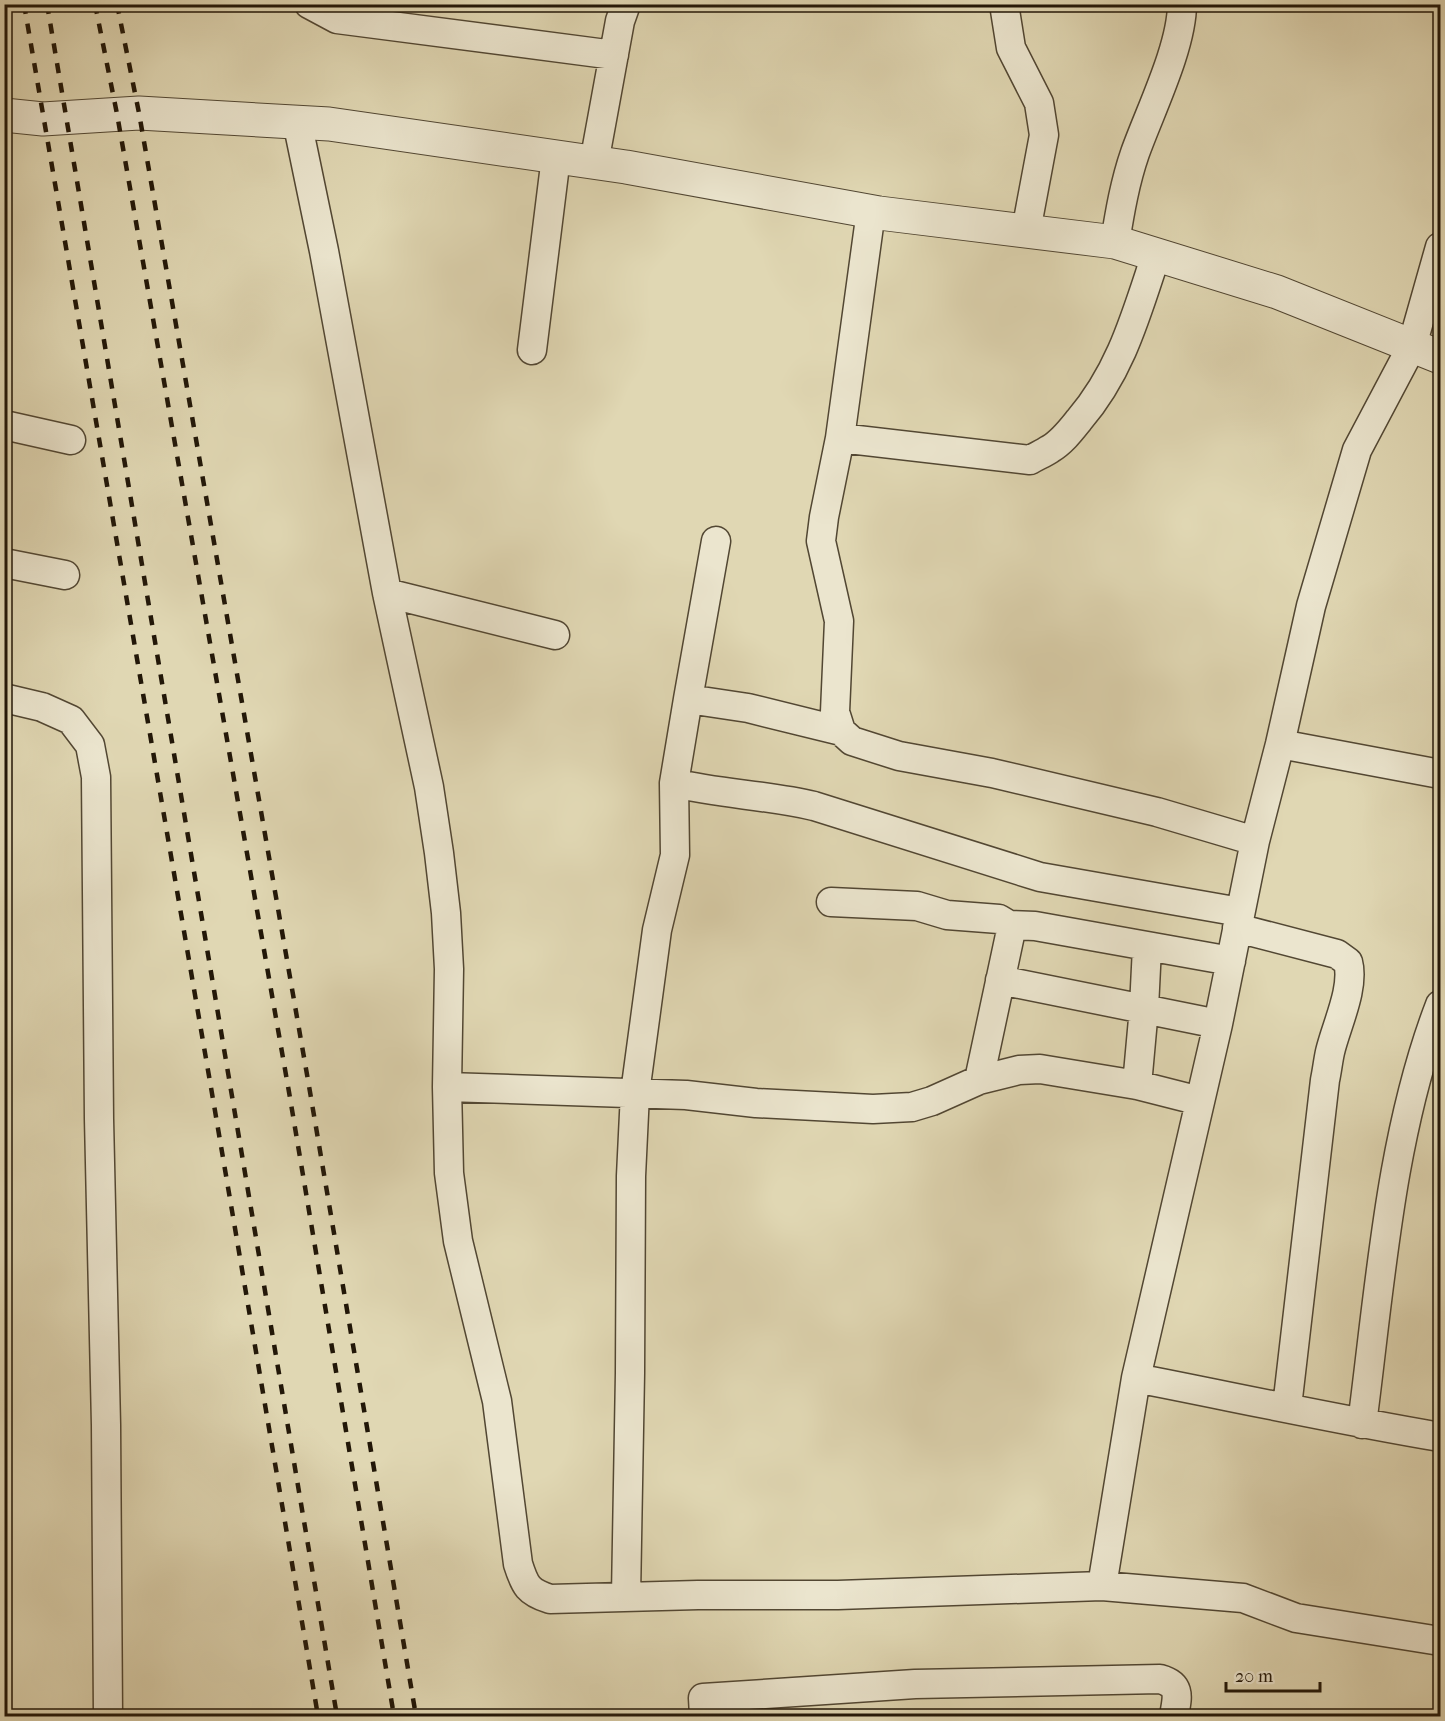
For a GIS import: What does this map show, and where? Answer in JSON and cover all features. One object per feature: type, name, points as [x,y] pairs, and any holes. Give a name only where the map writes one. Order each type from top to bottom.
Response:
[{"type":"street","points":[[309,4],[337,19],[614,55]]},
{"type":"street","points":[[594,163],[620,21],[626,4]]},
{"type":"street","points":[[1004,4],[1011,48],[1039,103],[1044,135],[1026,231]]},
{"type":"street","points":[[1115,242],[1123,193],[1170,59],[1182,20],[1182,4]]},
{"type":"street","points":[[4,115],[43,119],[139,113],[329,124],[594,163],[871,211],[1115,242],[1277,292],[1426,352]]},
{"type":"street","points":[[297,121],[324,251],[387,593],[429,787],[446,913],[449,1173],[458,1240],[497,1401],[518,1564],[525,1584],[538,1595],[550,1599],[626,1596],[838,1595],[1102,1586],[1243,1598],[1305,1620],[1440,1641]]},
{"type":"street","points":[[532,350],[555,157]]},
{"type":"street","points":[[841,731],[835,712],[839,621],[821,541],[840,438],[871,211]]},
{"type":"street","points":[[1102,1586],[1136,1378],[1218,1024],[1255,841],[1280,744],[1311,606],[1357,450],[1426,352],[1440,247]]},
{"type":"street","points":[[840,438],[1030,460],[1052,448],[1071,430],[1097,399],[1112,373],[1128,339],[1156,255]]},
{"type":"street","points":[[4,425],[71,440]]},
{"type":"street","points":[[626,1596],[631,1176],[636,1093],[657,930],[675,855],[674,783],[716,541]]},
{"type":"street","points":[[4,563],[65,575]]},
{"type":"street","points":[[387,593],[555,635]]},
{"type":"street","points":[[4,698],[42,707],[71,720],[90,745],[96,777],[108,1716]]},
{"type":"street","points":[[688,699],[748,708],[841,731],[852,741],[900,756],[992,773],[1146,810],[1255,841]]},
{"type":"street","points":[[1280,744],[1440,774]]},
{"type":"street","points":[[674,783],[703,790],[785,799],[814,806],[1040,877],[1238,920],[1337,954],[1348,962],[1349,983],[1325,1080],[1287,1407]]},
{"type":"street","points":[[831,902],[917,906],[947,915],[999,919],[1009,925],[1035,926],[1231,961]]},
{"type":"street","points":[[980,1080],[1010,935],[1009,925]]},
{"type":"street","points":[[1137,1085],[1147,947]]},
{"type":"street","points":[[1000,980],[1218,1024]]},
{"type":"street","points":[[1362,1424],[1396,1173],[1423,1053],[1440,1005]]},
{"type":"street","points":[[447,1087],[686,1095],[756,1103],[873,1109],[912,1107],[932,1101],[980,1080],[1019,1070],[1040,1069],[1137,1085],[1200,1101]]},
{"type":"street","points":[[1136,1378],[1362,1424],[1440,1437]]},
{"type":"street","points":[[704,1716],[703,1698],[915,1684],[1160,1679],[1169,1682],[1174,1688],[1177,1696],[1174,1716]]},
{"type":"railway","points":[[24,4],[318,1716]]},
{"type":"railway","points":[[47,4],[337,1716]]},
{"type":"railway","points":[[95,4],[117,114],[289,1092],[394,1716]]},
{"type":"railway","points":[[117,4],[139,113],[309,1086],[416,1716]]}]
